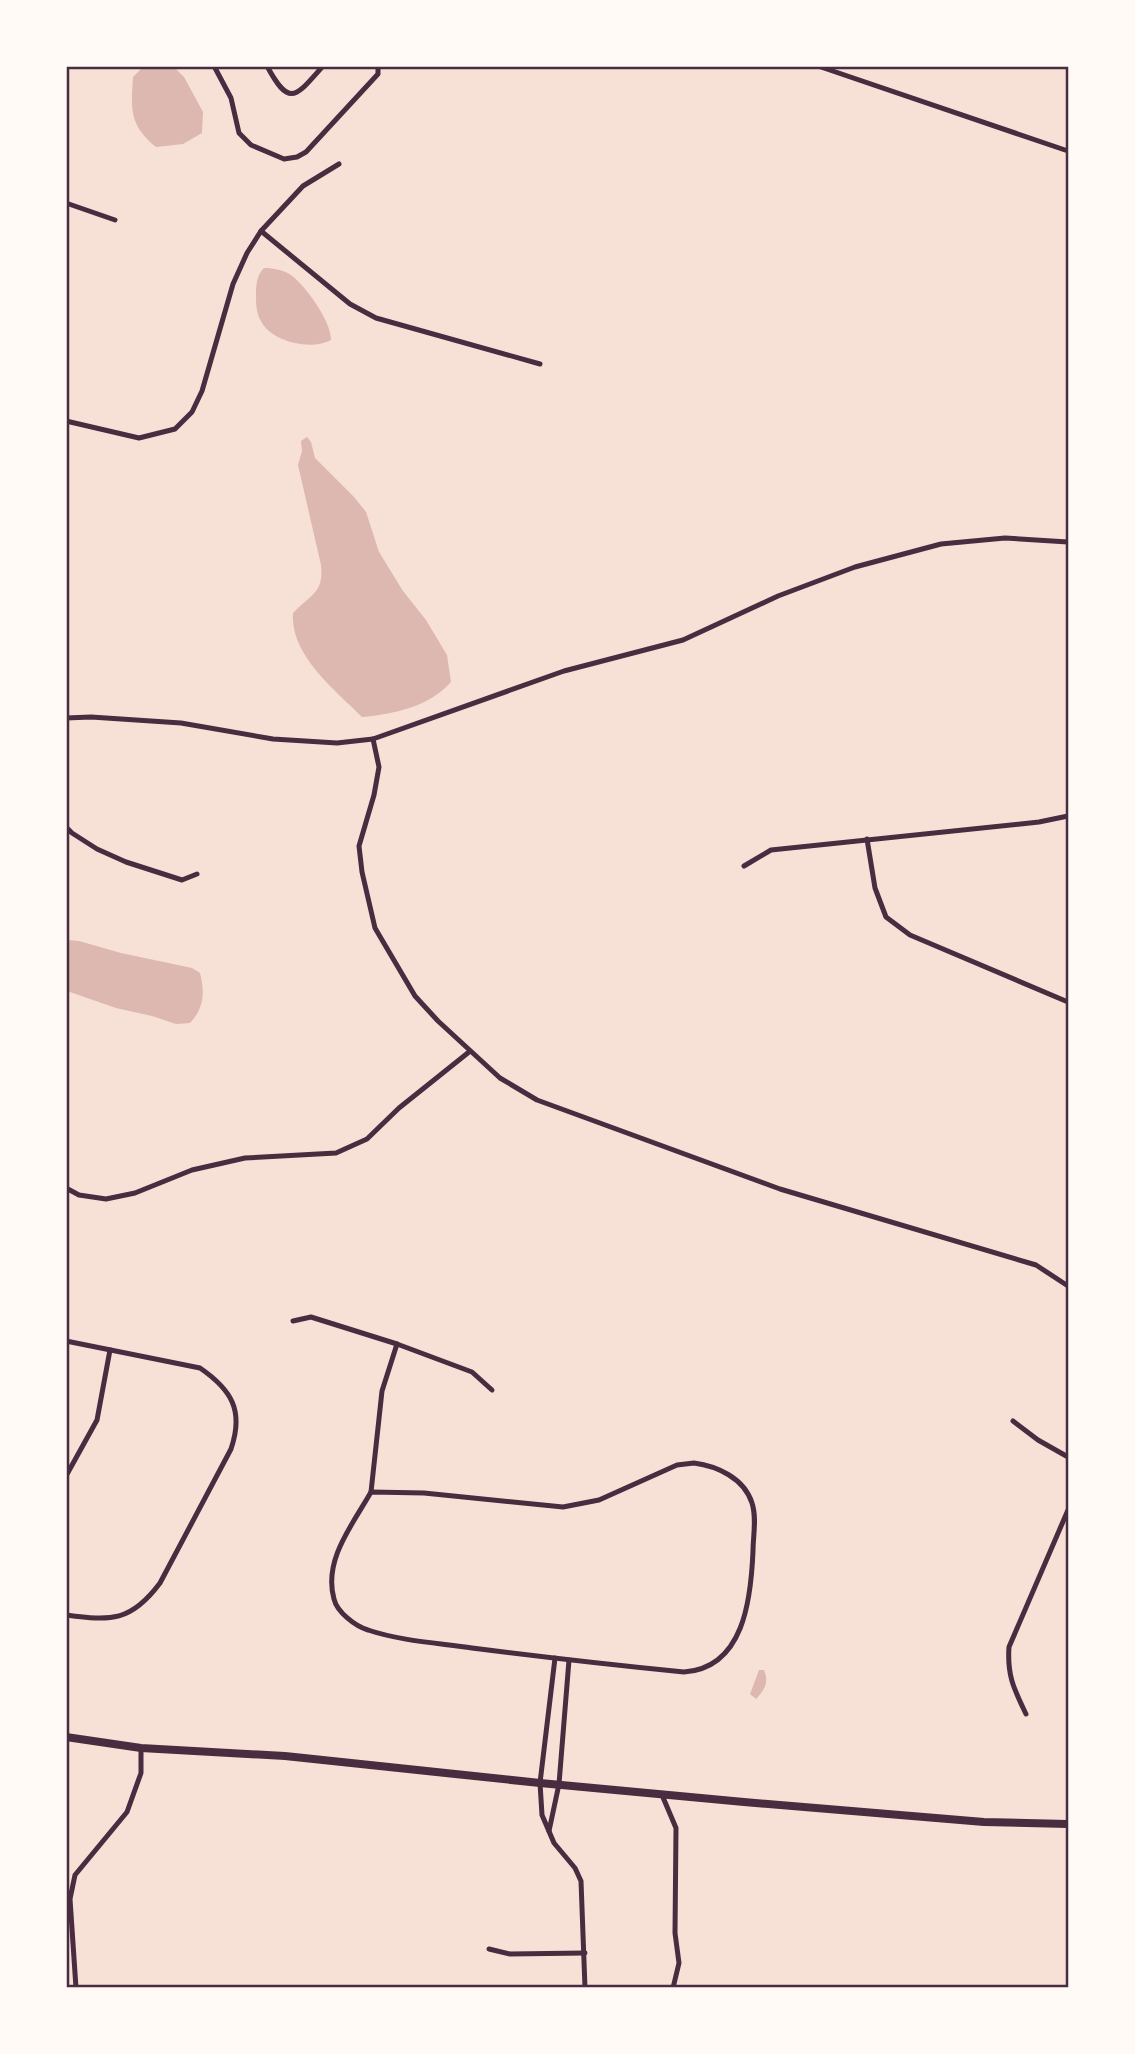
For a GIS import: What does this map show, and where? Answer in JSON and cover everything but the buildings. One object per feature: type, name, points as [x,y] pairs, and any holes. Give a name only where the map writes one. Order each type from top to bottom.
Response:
[{"type":"main road","points":[[66,1737],[142,1748],[285,1756],[661,1794],[984,1822],[1069,1824]]},
{"type":"street","points":[[214,66],[231,98],[239,133],[260,150],[291,160],[312,146],[378,74],[378,66]]},
{"type":"street","points":[[267,66],[279,88],[290,94],[300,92],[323,66]]},
{"type":"street","points":[[818,66],[1069,151]]},
{"type":"street","points":[[66,421],[139,438],[175,429],[192,412],[202,391],[233,284],[247,253],[261,231],[303,186],[339,164]]},
{"type":"street","points":[[66,203],[116,220]]},
{"type":"street","points":[[261,231],[350,304],[376,318],[540,364]]},
{"type":"street","points":[[66,718],[181,723],[273,738],[337,743],[373,739],[564,671],[683,640],[778,596],[855,567],[941,544],[1005,538],[1069,542]]},
{"type":"street","points":[[373,739],[379,767],[359,846],[375,928],[415,996],[469,1052],[500,1078],[537,1100],[780,1189],[1036,1265],[1069,1286]]},
{"type":"street","points":[[744,866],[771,850],[1038,822],[1069,816]]},
{"type":"street","points":[[66,827],[97,849],[126,862],[182,880],[197,874]]},
{"type":"street","points":[[867,839],[875,888],[886,917],[910,935],[1069,1002]]},
{"type":"street","points":[[66,1188],[79,1195],[106,1199],[135,1193],[192,1170],[245,1158],[335,1153],[367,1139],[400,1108],[469,1052]]},
{"type":"street","points":[[293,1321],[311,1317],[397,1344],[472,1372],[492,1390]]},
{"type":"street","points":[[66,1341],[200,1368],[228,1392],[237,1410],[238,1430],[231,1450],[160,1583],[148,1599],[114,1619],[66,1615]]},
{"type":"street","points":[[371,1492],[424,1493],[563,1507],[598,1500],[677,1465],[712,1465],[743,1486],[752,1502],[752,1581],[742,1627],[725,1654],[699,1671],[684,1672],[424,1641],[366,1630],[347,1618],[334,1601],[331,1579],[336,1554],[371,1492],[382,1391],[397,1344]]},
{"type":"street","points":[[66,1476],[97,1420],[110,1350]]},
{"type":"street","points":[[1013,1421],[1038,1440],[1069,1457]]},
{"type":"street","points":[[1026,1714],[1011,1683],[1008,1667],[1009,1647],[1069,1510]]},
{"type":"street","points":[[555,1658],[540,1783],[542,1815],[554,1843],[575,1868],[581,1881],[585,1987]]},
{"type":"street","points":[[549,1831],[559,1784],[569,1660]]},
{"type":"street","points":[[76,1987],[70,1899],[75,1875],[127,1812],[141,1773],[142,1748]]},
{"type":"street","points":[[661,1794],[676,1828],[675,1933],[678,1963],[673,1987]]},
{"type":"street","points":[[489,1949],[510,1954],[585,1953]]},
{"type":"shaded area","points":[[143,67],[174,67],[184,77],[203,112],[202,133],[183,144],[156,147],[147,139],[136,124],[132,107],[133,77]]},
{"type":"shaded area","points":[[264,268],[288,273],[297,280],[317,304],[331,340],[313,345],[303,344],[283,339],[266,328],[258,315],[256,301],[257,280]]},
{"type":"shaded area","points":[[307,437],[315,458],[366,512],[379,552],[447,655],[451,682],[432,698],[410,708],[362,717],[316,671],[299,643],[293,613],[315,592],[321,574],[298,465],[302,451],[301,441]]},
{"type":"shaded area","points":[[67,940],[192,968],[200,973],[202,980],[203,994],[198,1012],[190,1023],[176,1024],[67,991]]},
{"type":"shaded area","points":[[759,1670],[764,1670],[766,1682],[756,1699],[750,1694]]}]
